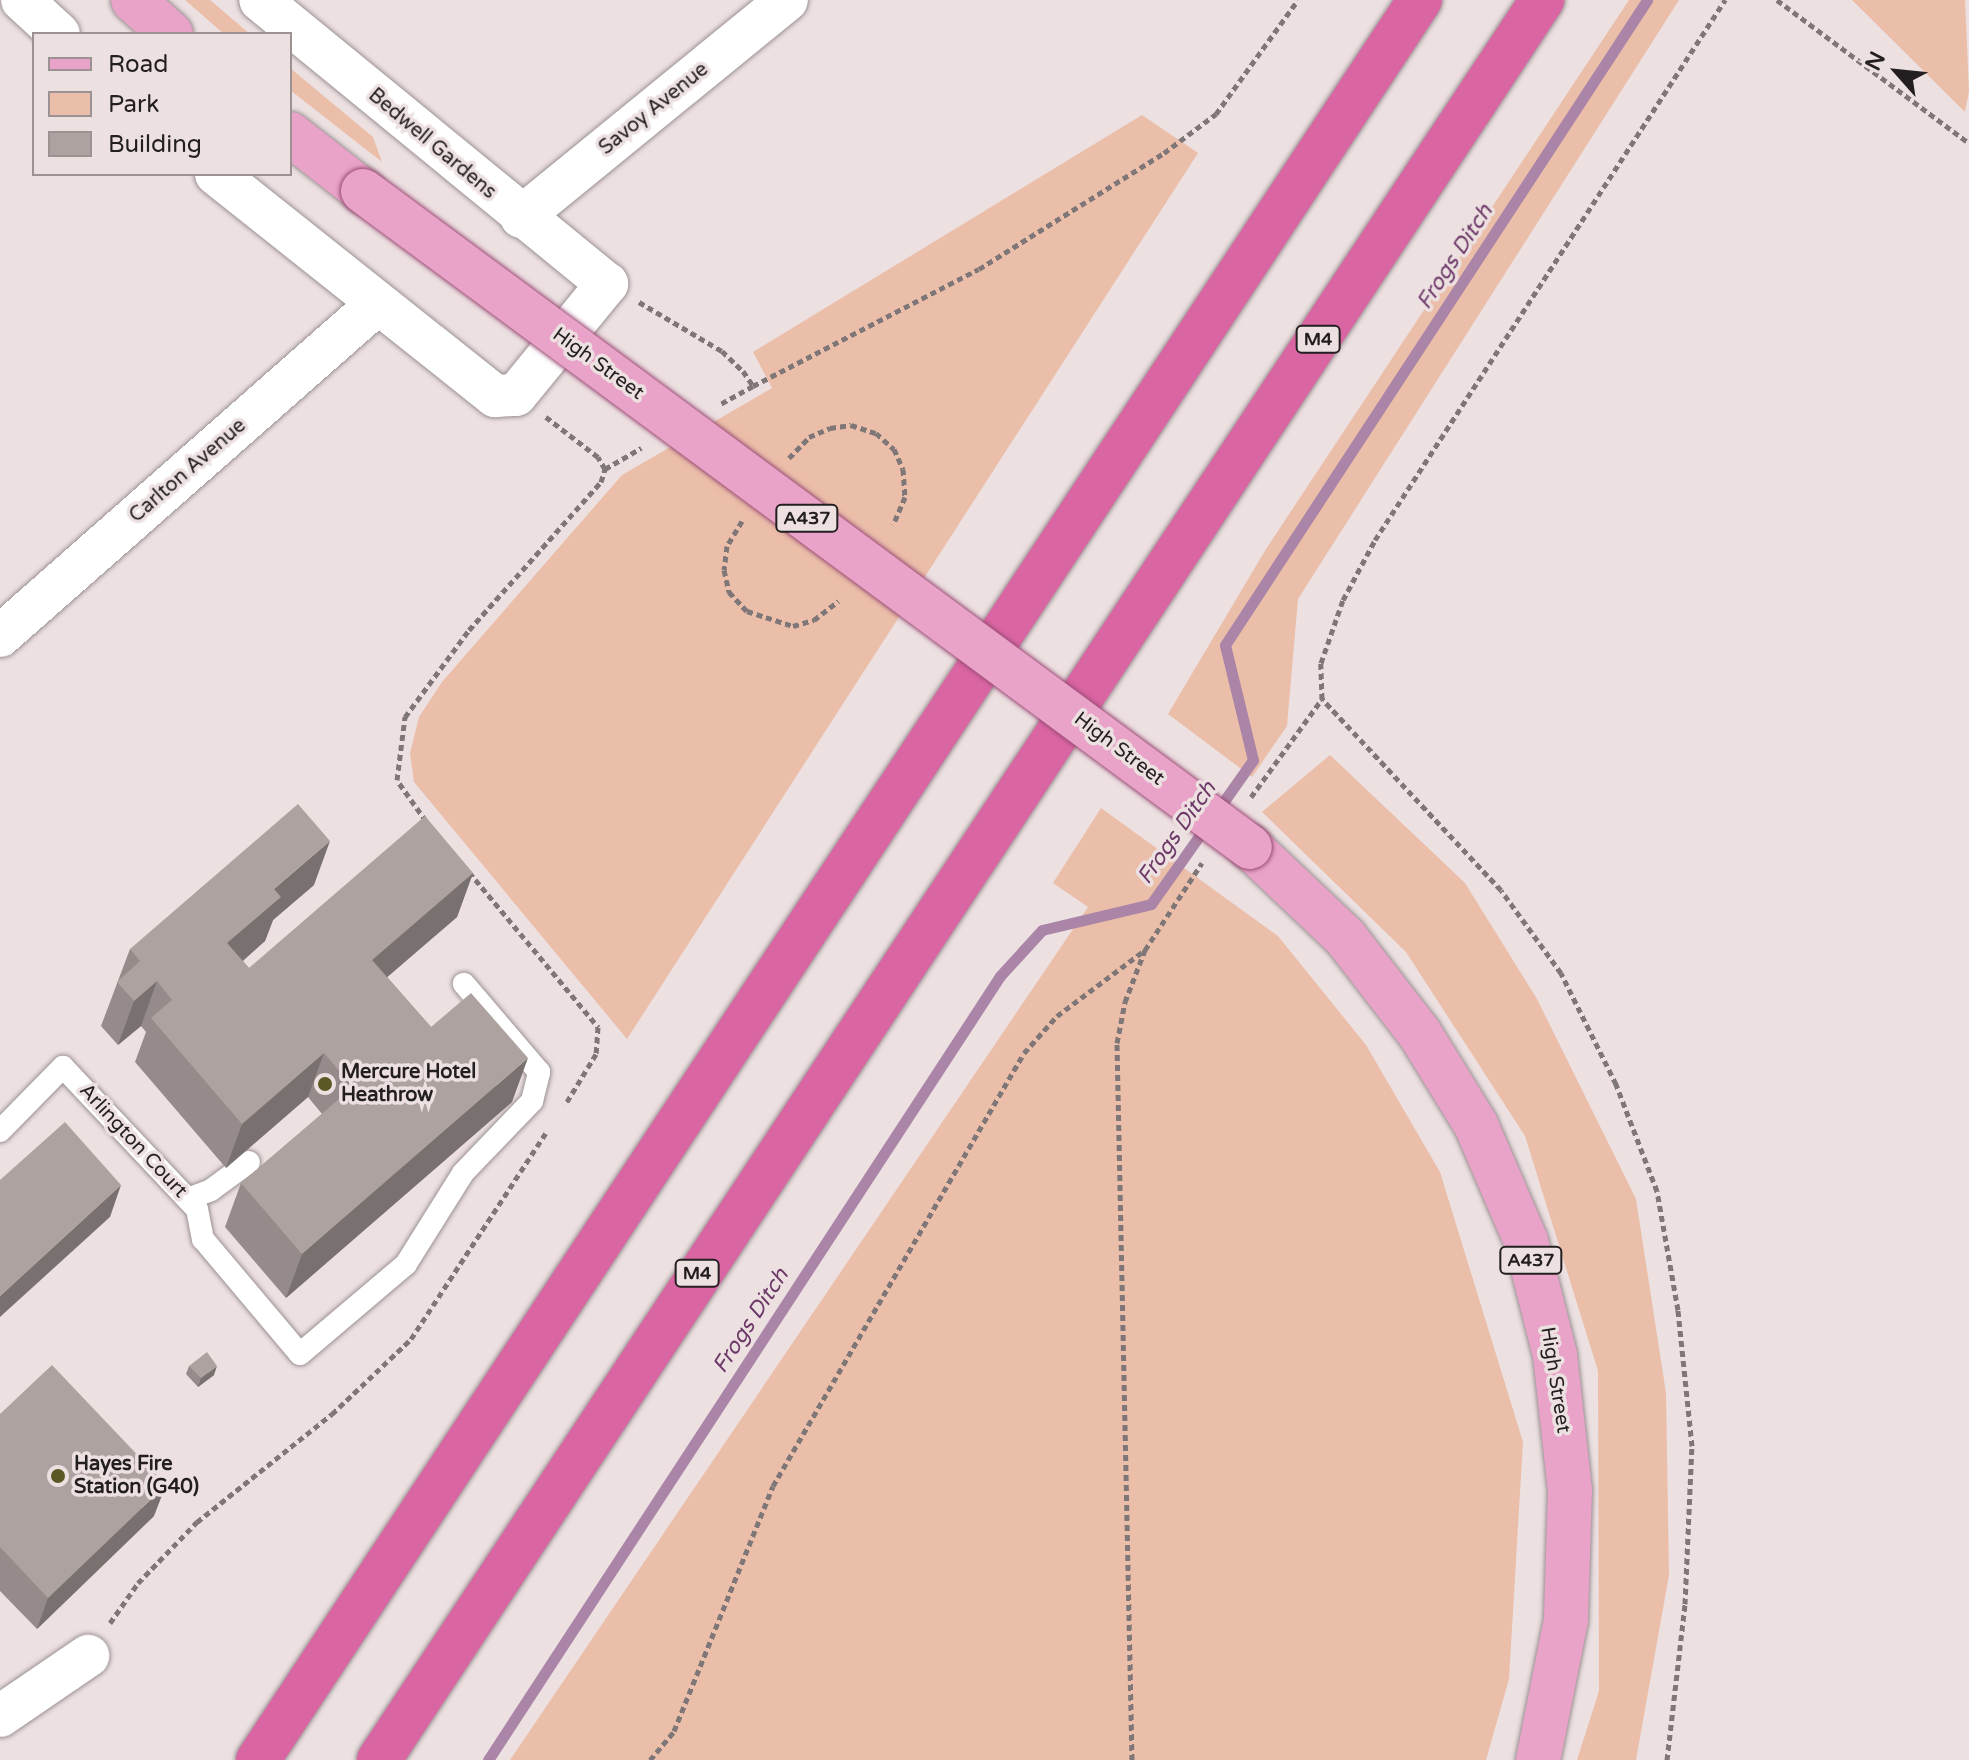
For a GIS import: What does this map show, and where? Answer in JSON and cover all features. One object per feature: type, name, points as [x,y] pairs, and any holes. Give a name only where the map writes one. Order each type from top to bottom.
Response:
[{"type":"highway","points":[[258,1760],[1420,0]]},
{"type":"highway","name":"M4","points":[[379,1760],[1542,0]]},
{"type":"main road","points":[[133,0],[169,32]]},
{"type":"main road","name":"High Street","points":[[292,136],[767,488],[1345,937],[1420,1034],[1476,1125],[1526,1241],[1555,1355],[1570,1490],[1566,1620],[1538,1760]]},
{"type":"street","points":[[22,0],[57,32]]},
{"type":"street","name":"Bedwell Gardens","points":[[260,0],[521,217],[607,284],[506,395]]},
{"type":"street","name":"Savoy Avenue","points":[[521,217],[787,0]]},
{"type":"street","points":[[218,176],[376,305],[506,395]]},
{"type":"street","name":"Carlton Avenue","points":[[0,636],[376,305]]},
{"type":"street","points":[[0,1716],[88,1656]]},
{"type":"lane","name":"Arlington Court","points":[[0,1131],[63,1067],[197,1209],[203,1239],[300,1354],[406,1264],[463,1173],[532,1101],[539,1072],[464,984]]},
{"type":"lane","points":[[188,1199],[211,1190],[249,1162]]},
{"type":"path","points":[[753,386],[979,269],[1164,153],[1216,114],[1298,0]]},
{"type":"path","points":[[1249,800],[1322,699],[1326,651],[1343,600],[1375,540],[1725,0]]},
{"type":"path","points":[[1777,0],[1969,143]]},
{"type":"path","points":[[430,825],[397,780],[405,717],[469,630],[601,482],[605,469],[588,448],[506,395]]},
{"type":"path","points":[[838,601],[814,620],[793,626],[747,611],[729,592],[724,570],[727,546],[767,488],[809,437],[851,425],[876,433],[894,449],[903,469],[905,497],[893,525]]},
{"type":"path","points":[[1322,699],[1501,890],[1561,973],[1616,1084],[1657,1191],[1678,1310],[1692,1446],[1685,1604],[1667,1760]]},
{"type":"path","points":[[650,1760],[674,1731],[773,1486],[1024,1053],[1057,1016],[1145,950],[1230,849]]},
{"type":"path","points":[[460,861],[598,1027],[596,1054],[559,1114]]},
{"type":"path","points":[[1132,1760],[1117,1043],[1125,1002],[1145,950]]},
{"type":"path","points":[[88,1656],[138,1583],[197,1522],[332,1414],[411,1339],[550,1127]]},
{"type":"green space","points":[[185,0],[210,0],[248,32],[222,32]]},
{"type":"green space","points":[[1629,0],[1679,0],[1298,599],[1287,726],[1252,777],[1168,714],[1266,549]]},
{"type":"green space","points":[[1852,0],[1965,0],[1969,91],[1965,112]]},
{"type":"green space","points":[[292,70],[373,137],[382,162],[292,92]]},
{"type":"green space","points":[[1142,115],[1198,153],[627,1039],[414,782],[410,753],[419,717],[442,682],[622,475],[772,388],[753,352]]},
{"type":"green space","points":[[1330,755],[1465,883],[1537,999],[1636,1199],[1666,1393],[1669,1575],[1636,1760],[1577,1760],[1599,1691],[1598,1371],[1525,1136],[1406,952],[1262,812]]},
{"type":"green space","points":[[1101,808],[1278,936],[1366,1045],[1440,1172],[1523,1442],[1509,1679],[1486,1760],[510,1760],[1088,907],[1053,883]]},
{"type":"building","name":"Mercure Hotel Heathrow","points":[[298,804],[330,841],[274,889],[281,897],[227,943],[249,968],[425,816],[473,873],[372,960],[431,1027],[471,993],[528,1058],[302,1254],[241,1183],[353,1087],[324,1053],[242,1124],[151,1018],[172,1000],[157,981],[134,1001],[117,982],[140,961],[130,949]]},
{"type":"building","points":[[65,1122],[121,1185],[0,1296],[0,1180]]},
{"type":"building","points":[[207,1352],[217,1366],[201,1378],[189,1366]]},
{"type":"building","name":"Hayes Fire Station (G40)","points":[[52,1365],[166,1485],[48,1598],[0,1547],[0,1414]]},
{"type":"waterway","name":"Frogs Ditch","points":[[1217,811],[1253,760],[1225,645],[1647,0]]},
{"type":"waterway","name":"Frogs Ditch","points":[[488,1760],[1000,976],[1042,930],[1151,904],[1207,825]]},
{"type":"place","name":"Mercure Hotel Heathrow","points":[[325,1084]]},
{"type":"place","name":"Hayes Fire Station (G40)","points":[[58,1476]]}]
